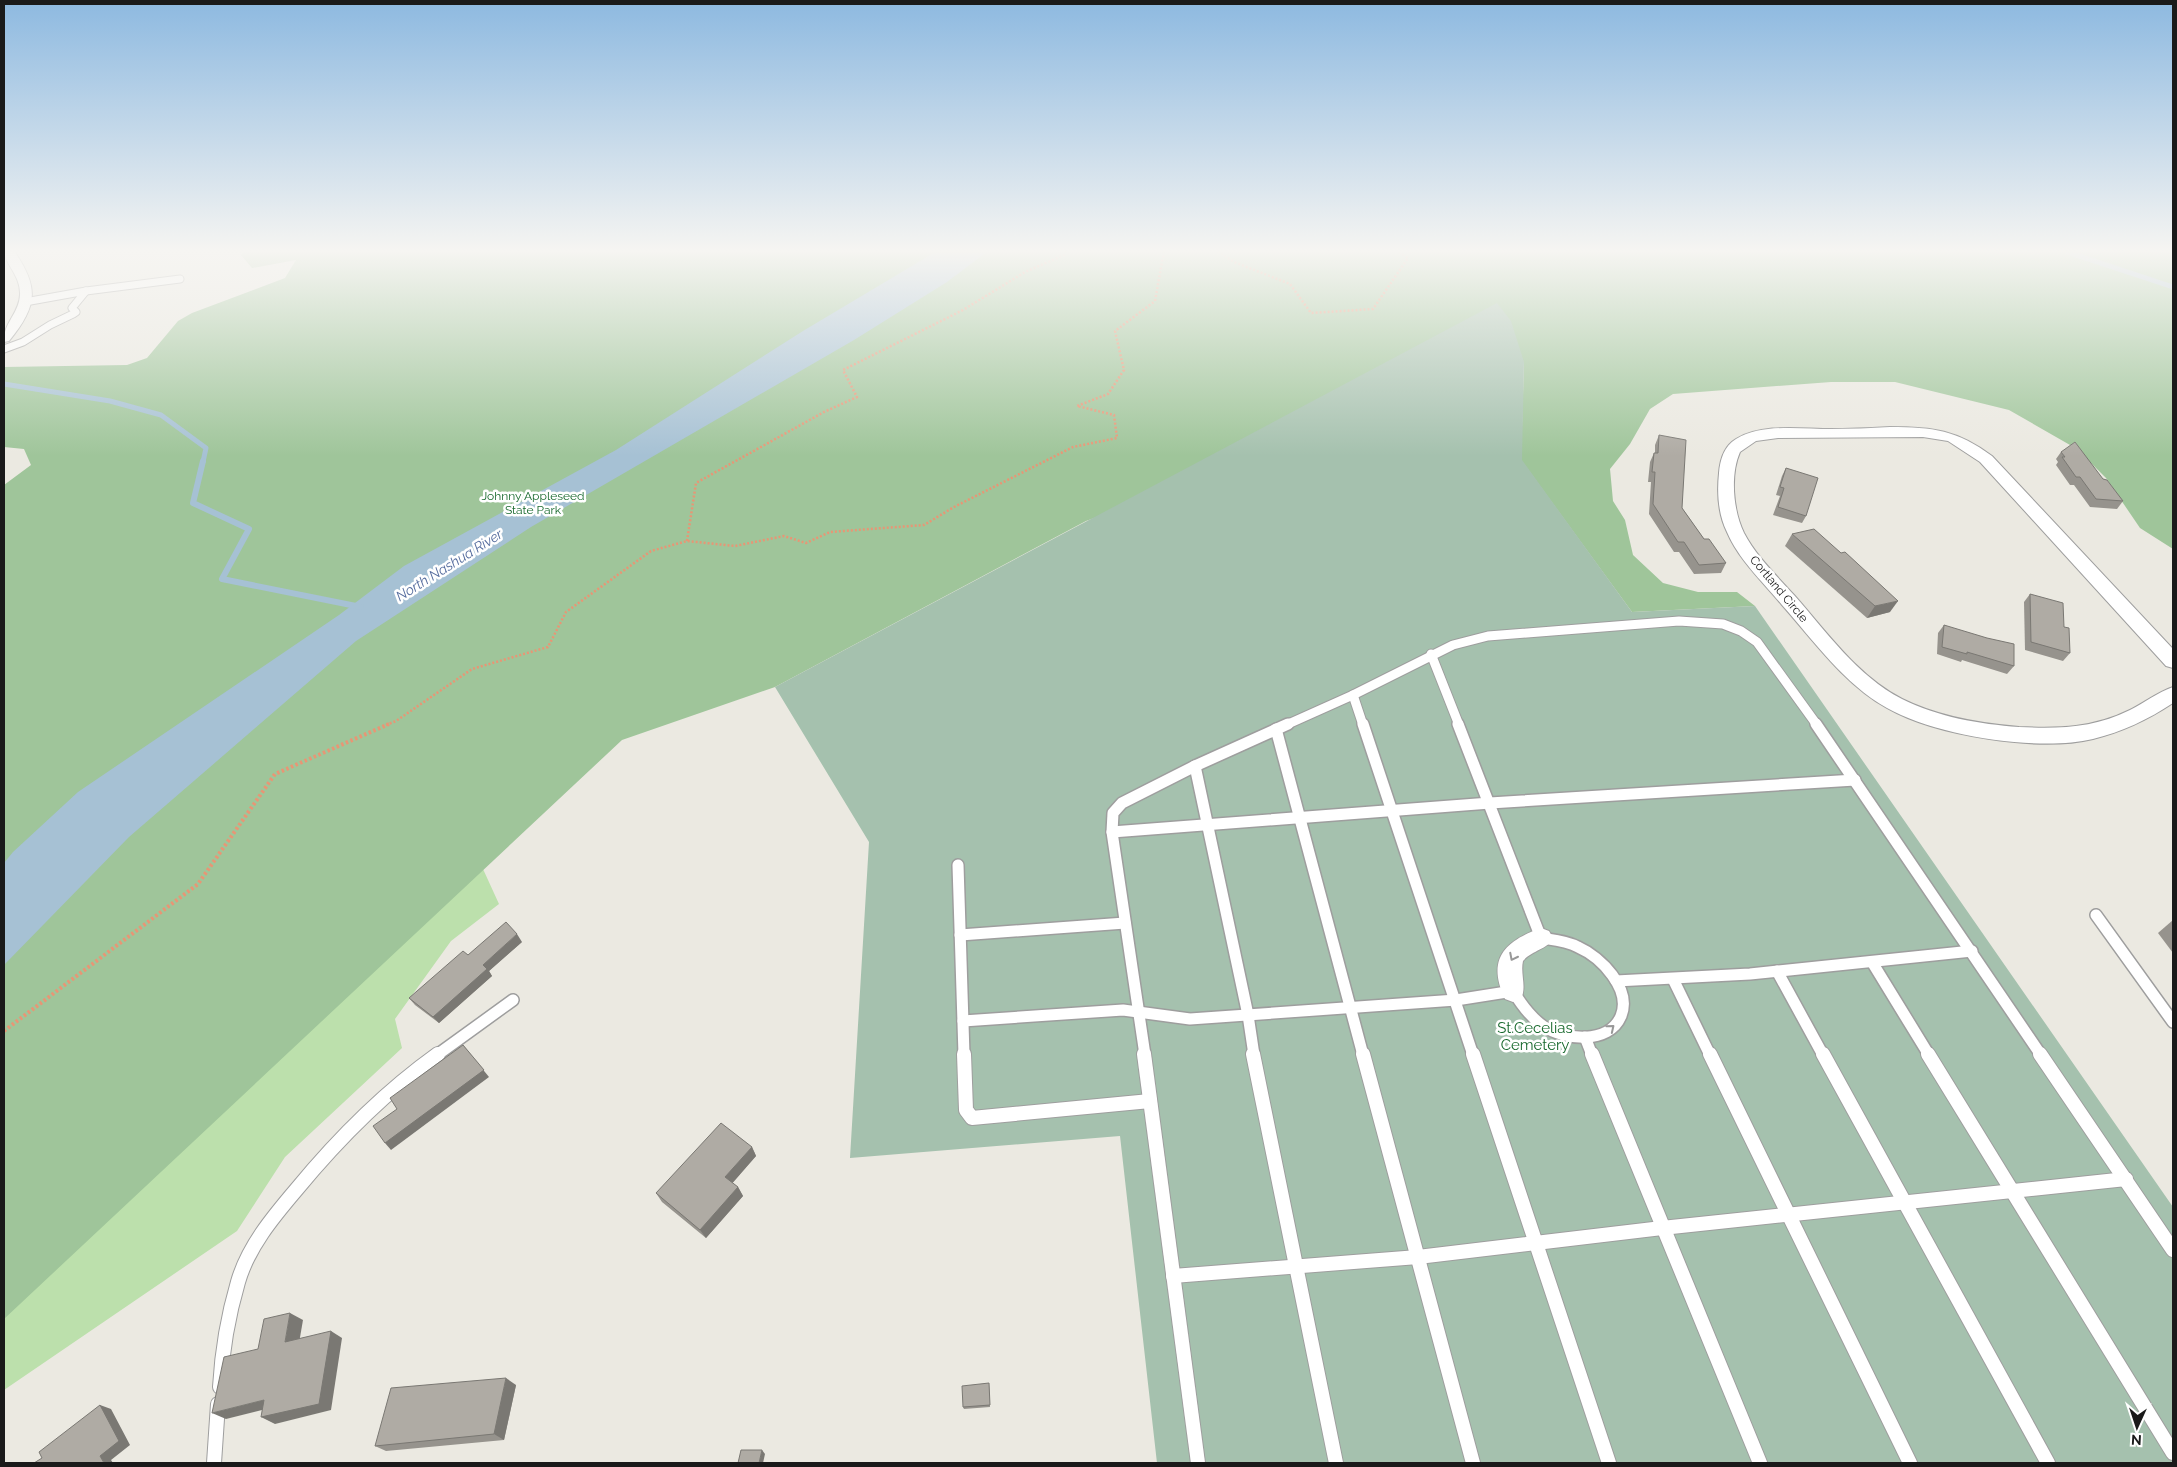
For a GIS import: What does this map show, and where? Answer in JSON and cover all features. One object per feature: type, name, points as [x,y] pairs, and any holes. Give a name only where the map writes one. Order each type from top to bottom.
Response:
[{"type":"street","points":[[4,338],[19,319]]},
{"type":"street","name":"Cortland Circle","points":[[2173,661],[1986,459],[1957,440],[1927,434],[1769,434],[1744,441],[1733,450],[1727,469],[1728,506],[1735,531],[1752,559],[1843,663],[1880,695],[1895,704],[1932,719],[1966,727],[2032,734],[2081,734],[2107,728],[2173,694]]},
{"type":"street","points":[[1513,991],[1508,968],[1513,954],[1523,944],[1541,938]]},
{"type":"lane","points":[[4,349],[26,341],[50,325],[64,319]]},
{"type":"lane","points":[[1198,1463],[1139,1013],[1112,832],[1113,812],[1122,803],[1195,766],[1353,695],[1432,654],[1453,645],[1488,636],[1679,621],[1723,624],[1741,631],[1757,642],[1792,688],[1972,951],[2173,1250]]},
{"type":"lane","points":[[963,1021],[1123,1010],[1190,1019],[1456,1000],[1513,991],[1523,1008],[1546,1028],[1566,1035],[1585,1037],[1600,1035],[1615,1027],[1622,1014],[1621,996],[1616,981],[1601,961],[1584,949],[1564,941],[1541,938],[1432,654]]},
{"type":"lane","points":[[1353,695],[1609,1463]]},
{"type":"lane","points":[[1276,729],[1298,818],[1473,1463]]},
{"type":"lane","points":[[1195,766],[1248,1015],[1250,1036],[1336,1463]]},
{"type":"lane","points":[[1112,832],[1208,826],[1490,802],[1855,780]]},
{"type":"lane","points":[[958,864],[966,1110],[972,1118],[1150,1101]]},
{"type":"lane","points":[[2096,915],[2173,1022]]},
{"type":"lane","points":[[960,935],[1125,923]]},
{"type":"lane","points":[[1616,981],[1673,979],[1777,971],[1972,951]]},
{"type":"lane","points":[[1872,962],[2173,1453]]},
{"type":"lane","points":[[1777,971],[2048,1463]]},
{"type":"lane","points":[[1673,979],[1910,1463]]},
{"type":"lane","points":[[214,1463],[222,1358],[238,1281],[263,1229],[332,1146],[406,1077],[513,1000]]},
{"type":"lane","points":[[1585,1037],[1760,1463]]},
{"type":"lane","points":[[1173,1276],[1418,1257],[1662,1228],[2126,1179]]},
{"type":"path","points":[[687,541],[696,483],[824,412],[857,397],[843,370],[944,319]]},
{"type":"path","points":[[4,1031],[198,884],[275,774],[396,722],[472,669],[548,647],[566,612],[651,552],[687,541],[736,546],[784,536],[806,543],[830,532],[924,525],[954,507],[1073,447],[1117,438],[1114,415],[1077,406],[1108,394],[1124,370],[1115,331],[1130,319]]},
{"type":"green space","name":"Johnny Appleseed State Park","points":[[181,319],[2173,319],[2173,549],[2140,528],[2106,478],[2077,449],[2009,410],[1895,382],[1831,382],[1673,394],[1650,409],[1630,444],[1610,469],[1613,501],[1625,520],[1633,555],[1663,583],[1698,592],[1737,592],[1755,606],[1632,612],[1521,460],[1524,362],[1086,521],[775,687],[622,740],[4,1319],[4,485],[31,465],[24,449],[4,447],[4,367],[127,365],[147,358]]},
{"type":"green space","name":"St.Cecelias Cemetery","points":[[1466,319],[1510,319],[1524,362],[1522,460],[1632,612],[1755,606],[2173,1207],[2173,1463],[1157,1463],[1120,1136],[850,1158],[869,842],[775,687]]},
{"type":"green space","points":[[483,869],[499,904],[451,941],[395,1019],[402,1048],[285,1157],[237,1231],[4,1390],[4,1121]]},
{"type":"water","name":"North Nashua River","points":[[822,319],[887,319],[531,527],[356,641],[129,837],[4,965],[4,863],[13,852],[78,792],[339,615],[404,566],[616,450]]},
{"type":"building","points":[[1659,435],[1686,440],[1682,508],[1704,539],[1709,539],[1726,563],[1699,565],[1684,542],[1678,542],[1653,504],[1655,472],[1652,472],[1654,453],[1658,453]]},
{"type":"building","points":[[2075,442],[2103,479],[2107,480],[2123,501],[2096,499],[2080,477],[2076,477],[2062,457],[2065,457],[2061,452]]},
{"type":"building","points":[[1786,468],[1818,478],[1806,516],[1778,507],[1784,488],[1780,487]]},
{"type":"building","points":[[1814,529],[1841,553],[1845,552],[1898,601],[1875,606],[1792,534]]},
{"type":"building","points":[[2030,594],[2063,603],[2064,627],[2069,628],[2070,653],[2031,642]]},
{"type":"building","points":[[1944,625],[2014,644],[2014,666],[1967,652],[1967,654],[1942,647]]},
{"type":"building","points":[[506,922],[517,934],[483,965],[487,969],[433,1017],[409,998],[463,951],[468,955]]},
{"type":"building","points":[[463,1045],[484,1070],[385,1143],[373,1126],[397,1109],[390,1098]]},
{"type":"building","points":[[721,1123],[752,1147],[725,1177],[738,1187],[700,1230],[656,1193]]},
{"type":"building","points":[[290,1313],[285,1342],[331,1331],[319,1404],[261,1417],[264,1400],[212,1413],[224,1357],[258,1349],[264,1319]]},
{"type":"building","points":[[506,1378],[494,1434],[375,1446],[391,1388]]},
{"type":"building","points":[[989,1383],[990,1405],[963,1407],[962,1386]]},
{"type":"building","points":[[100,1405],[119,1441],[100,1456],[104,1463],[34,1463],[42,1458],[39,1452]]},
{"type":"building","points":[[741,1450],[762,1450],[759,1463],[738,1463]]},
{"type":"waterway","points":[[4,384],[110,401],[161,415],[206,448],[203,462]]},
{"type":"waterway","points":[[203,461],[193,503],[249,529],[222,579],[361,607]]}]
